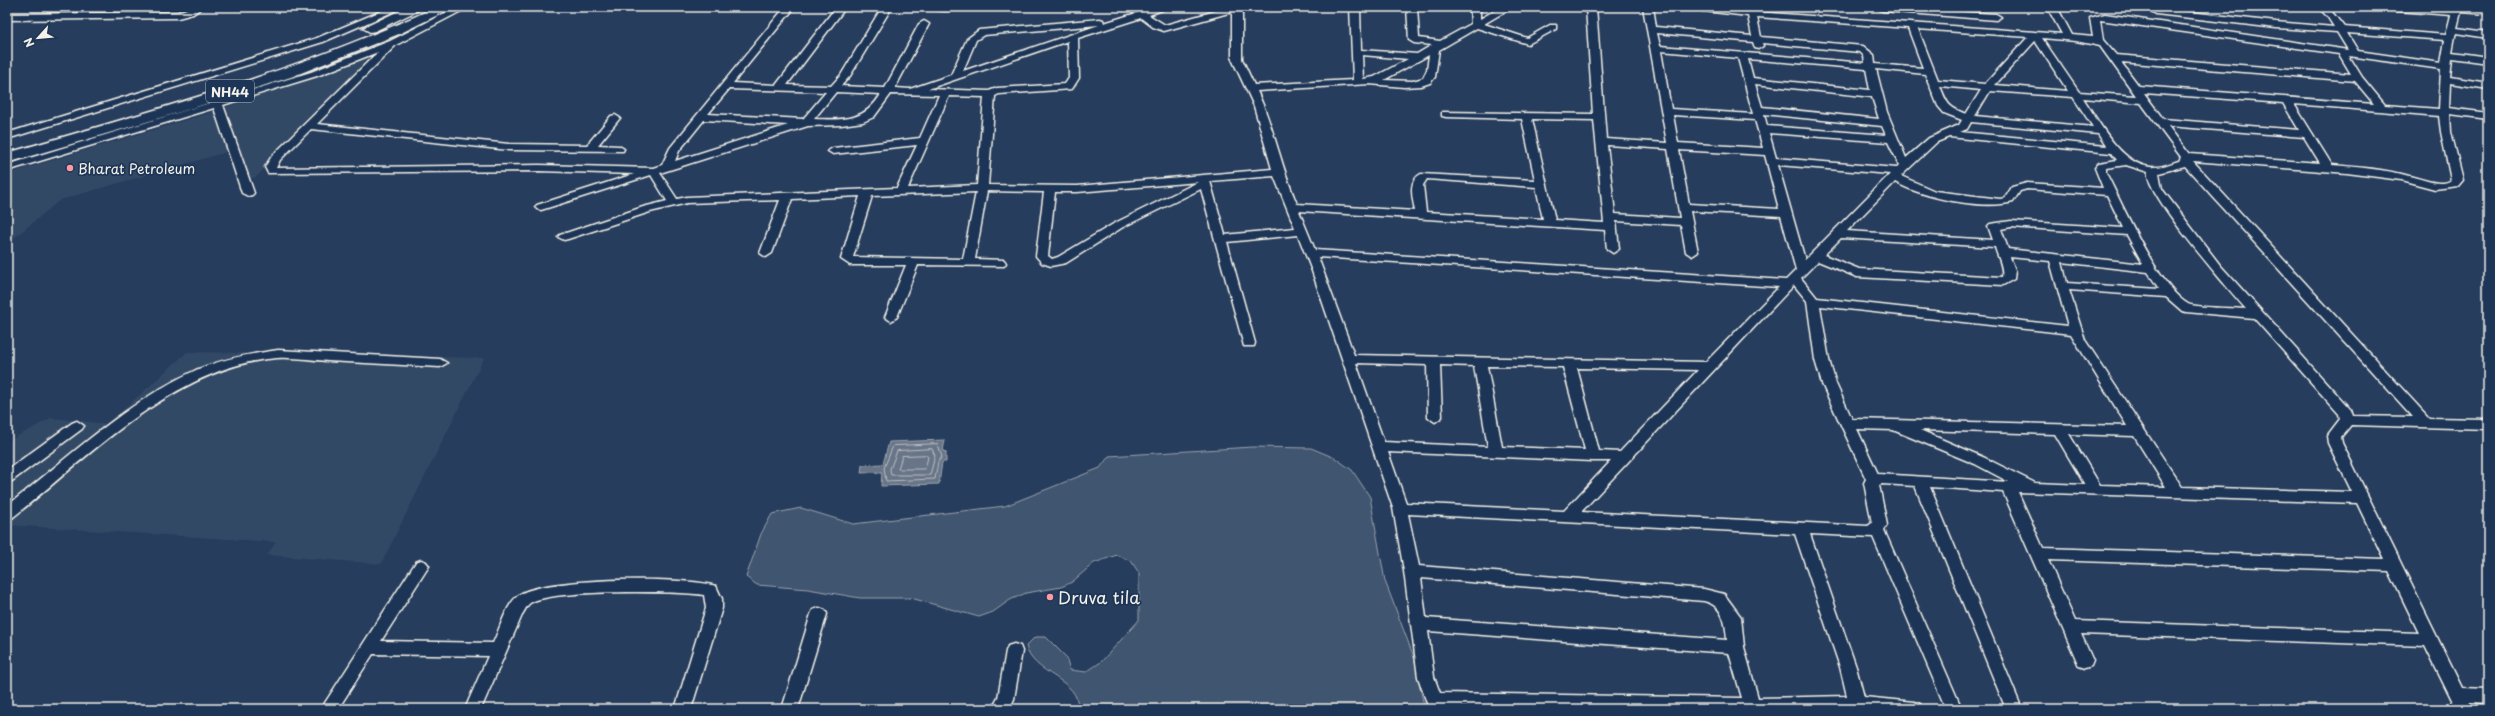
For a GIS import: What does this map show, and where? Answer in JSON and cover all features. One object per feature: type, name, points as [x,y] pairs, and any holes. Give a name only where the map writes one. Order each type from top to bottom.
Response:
[{"type":"highway","name":"NH44","points":[[7,145],[285,61],[336,42],[418,7]]},
{"type":"highway","name":"NH44","points":[[7,158],[315,64],[369,43],[447,7]]},
{"type":"street","points":[[7,17],[178,15],[190,12],[198,7]]},
{"type":"street","points":[[7,136],[306,44],[360,25],[399,7]]},
{"type":"street","points":[[7,168],[314,74],[393,43],[464,7]]},
{"type":"street","points":[[666,168],[670,156],[790,7]]},
{"type":"street","points":[[779,88],[840,7]]},
{"type":"street","points":[[541,207],[805,123],[853,64],[887,7]]},
{"type":"street","points":[[936,7],[954,7]]},
{"type":"street","points":[[910,92],[1073,36],[1165,7]]},
{"type":"street","points":[[1142,14],[1156,25],[1164,28],[1237,7],[1237,59],[1259,106],[1278,172],[1311,253],[1400,508],[1412,571],[1426,677],[1435,704],[1752,706],[1852,703],[1914,709]]},
{"type":"street","points":[[1355,7],[1358,83]]},
{"type":"street","points":[[1412,7],[1414,40],[1437,46]]},
{"type":"street","points":[[1474,7],[1476,25]]},
{"type":"street","points":[[1369,82],[1377,80],[1508,7]]},
{"type":"street","points":[[1591,7],[1599,116],[1613,249]]},
{"type":"street","points":[[1648,7],[1692,252]]},
{"type":"street","points":[[1695,7],[1752,11],[1889,25],[2068,37],[2098,41]]},
{"type":"street","points":[[1889,25],[1883,7],[1996,17]]},
{"type":"street","points":[[1991,7],[2004,33]]},
{"type":"street","points":[[2052,7],[2068,37]]},
{"type":"street","points":[[2113,7],[2120,19]]},
{"type":"street","points":[[2323,7],[2331,14],[2354,52]]},
{"type":"street","points":[[2383,7],[2488,11]]},
{"type":"street","points":[[2155,9],[2165,26]]},
{"type":"street","points":[[2155,9],[2340,30],[2488,35]]},
{"type":"street","points":[[2186,159],[2329,169],[2399,177],[2441,185],[2454,184],[2457,180],[2446,130],[2445,112],[2447,54],[2457,10]]},
{"type":"street","points":[[1752,11],[1760,56]]},
{"type":"street","points":[[2425,422],[2186,159],[2113,58],[2098,41],[2095,18],[2120,19],[2341,50],[2447,67]]},
{"type":"street","points":[[956,75],[972,39],[982,32],[1124,20]]},
{"type":"street","points":[[702,117],[805,123],[846,123],[863,120],[871,115],[887,91],[924,24]]},
{"type":"street","points":[[1476,25],[1528,41],[1553,27]]},
{"type":"street","points":[[1912,26],[1944,109],[1968,119],[2100,131]]},
{"type":"street","points":[[1652,30],[1859,48],[1869,54],[1875,94],[1892,140],[1900,172],[1911,188],[1928,194],[2000,202],[2009,200],[2016,189],[2027,186],[2111,192]]},
{"type":"street","points":[[1568,516],[1709,366],[1924,146],[1964,127],[1986,88],[2035,35]]},
{"type":"street","points":[[2035,35],[2112,150],[2126,162],[2154,171],[2184,163],[2186,159]]},
{"type":"street","points":[[725,86],[991,94],[1007,90],[1068,87],[1074,78],[1073,36]]},
{"type":"street","points":[[393,43],[276,158],[270,167],[272,171],[539,168],[654,171]]},
{"type":"street","points":[[1251,88],[1369,82],[1409,84],[1426,82],[1431,77],[1437,46]]},
{"type":"street","points":[[1655,48],[1742,54],[1870,67],[1929,71]]},
{"type":"street","points":[[2341,50],[2358,78],[2383,109]]},
{"type":"street","points":[[1356,52],[1419,57]]},
{"type":"street","points":[[1742,54],[1748,80],[1787,213],[1795,277],[1813,301],[1824,370],[1874,480]]},
{"type":"street","points":[[2447,54],[2488,60]]},
{"type":"street","points":[[2113,58],[2358,78]]},
{"type":"street","points":[[1748,80],[1875,94]]},
{"type":"street","points":[[2446,80],[2488,86]]},
{"type":"street","points":[[1934,84],[2144,100]]},
{"type":"street","points":[[2136,89],[2287,102],[2488,116]]},
{"type":"street","points":[[901,192],[945,93]]},
{"type":"street","points":[[968,263],[982,188],[988,99],[991,94]]},
{"type":"street","points":[[2287,102],[2329,169]]},
{"type":"street","points":[[218,104],[248,193]]},
{"type":"street","points":[[1667,112],[1758,114],[1886,124]]},
{"type":"street","points":[[1446,114],[1599,116]]},
{"type":"street","points":[[1526,115],[1540,184],[1550,223]]},
{"type":"street","points":[[590,149],[616,118]]},
{"type":"street","points":[[2160,122],[2307,134]]},
{"type":"street","points":[[310,126],[487,145],[619,150]]},
{"type":"street","points":[[1763,129],[1892,140]]},
{"type":"street","points":[[1948,134],[2112,150]]},
{"type":"street","points":[[833,151],[923,141]]},
{"type":"street","points":[[1602,142],[1673,146],[1900,172]]},
{"type":"street","points":[[2126,162],[2108,164],[2100,168],[2111,192],[2152,269],[2168,293],[2186,308],[2256,314]]},
{"type":"street","points":[[654,171],[674,201]]},
{"type":"street","points":[[2154,171],[2152,174],[2157,189],[2216,268],[2346,413],[2347,420],[2334,436],[2362,498],[2460,702],[2488,696]]},
{"type":"street","points":[[564,237],[674,201],[982,188],[1097,188],[1205,181],[1278,172]]},
{"type":"street","points":[[1421,215],[1417,185],[1421,178],[1425,176],[1540,184]]},
{"type":"street","points":[[1050,189],[1042,256],[1049,262],[1055,262],[1062,260],[1120,225],[1205,181]]},
{"type":"street","points":[[1205,181],[1249,343]]},
{"type":"street","points":[[867,193],[847,259],[854,263],[1000,263]]},
{"type":"street","points":[[766,253],[787,197]]},
{"type":"street","points":[[1292,207],[1550,223],[1687,222]]},
{"type":"street","points":[[1684,207],[1787,213]]},
{"type":"street","points":[[1816,256],[1857,273],[1991,281],[2008,279],[2010,275],[1994,226],[2004,224],[2132,232]]},
{"type":"street","points":[[1221,239],[1302,231]]},
{"type":"street","points":[[1838,234],[2000,248],[2054,258],[2152,269]]},
{"type":"street","points":[[1311,253],[1795,277]]},
{"type":"street","points":[[2054,258],[2076,331],[2086,352],[2177,492]]},
{"type":"street","points":[[890,317],[913,263]]},
{"type":"street","points":[[2062,286],[2168,293]]},
{"type":"street","points":[[1813,301],[1869,309],[1924,313],[2076,331]]},
{"type":"street","points":[[7,514],[143,405],[184,380],[211,368],[254,356],[278,354],[440,363]]},
{"type":"street","points":[[1347,359],[1709,366]]},
{"type":"street","points":[[1433,361],[1435,417]]},
{"type":"street","points":[[1480,362],[1496,452]]},
{"type":"street","points":[[1569,364],[1593,456]]},
{"type":"street","points":[[2347,420],[2488,424]]},
{"type":"street","points":[[1848,424],[2137,431]]},
{"type":"street","points":[[1896,425],[1916,436],[1980,461],[2034,488]]},
{"type":"street","points":[[7,476],[77,426]]},
{"type":"street","points":[[2059,429],[2095,489]]},
{"type":"street","points":[[1378,447],[1624,457]]},
{"type":"street","points":[[1874,480],[1920,481],[2034,488],[2362,498]]},
{"type":"street","points":[[1400,508],[1568,516],[1801,530],[1871,532],[1877,530],[1880,525],[1870,487],[1874,480]]},
{"type":"street","points":[[1920,481],[2014,709]]},
{"type":"street","points":[[2008,487],[2085,661]]},
{"type":"street","points":[[1801,530],[1856,692],[1856,699],[1852,703]]},
{"type":"street","points":[[1877,530],[1954,709]]},
{"type":"street","points":[[2038,554],[2394,565]]},
{"type":"street","points":[[329,709],[420,566]]},
{"type":"street","points":[[1412,571],[1704,595],[1718,598],[1726,605],[1733,616],[1736,647],[1752,706]]},
{"type":"street","points":[[472,709],[516,610],[524,599],[537,593],[549,590],[618,586],[697,588],[710,590],[714,599],[714,608],[683,709]]},
{"type":"street","points":[[790,709],[819,614]]},
{"type":"street","points":[[1419,624],[1736,647]]},
{"type":"street","points":[[2070,627],[2430,640]]},
{"type":"street","points":[[368,647],[499,650]]},
{"type":"street","points":[[1000,709],[1006,699],[1014,651]]},
{"type":"shaded area","points":[[366,57],[377,57],[256,177],[240,182],[230,151],[60,200],[7,244],[7,174],[213,112]]},
{"type":"shaded area","points":[[187,352],[484,358],[381,564],[267,555],[276,542],[7,525],[7,442],[51,418],[108,424]]},
{"type":"shaded area","points":[[1252,447],[1311,448],[1335,458],[1352,470],[1370,497],[1385,581],[1415,660],[1423,702],[1427,709],[1078,709],[1077,699],[1072,690],[1037,664],[1030,656],[1026,646],[1035,637],[1046,637],[1066,657],[1070,670],[1086,672],[1101,662],[1139,620],[1139,573],[1131,561],[1117,555],[1094,563],[1072,582],[1061,587],[1026,593],[1010,600],[993,612],[979,617],[911,598],[860,598],[808,589],[757,585],[746,577],[761,534],[772,514],[801,508],[853,524],[1005,506],[1100,468],[1109,456]]},
{"type":"water","points":[[945,440],[943,451],[946,452],[946,462],[942,462],[939,484],[881,486],[882,472],[861,473],[862,465],[883,464],[889,442]]},
{"type":"place","name":"Bharat Petroleum","points":[[70,168]]},
{"type":"place","name":"Druva tila","points":[[1050,597]]}]
